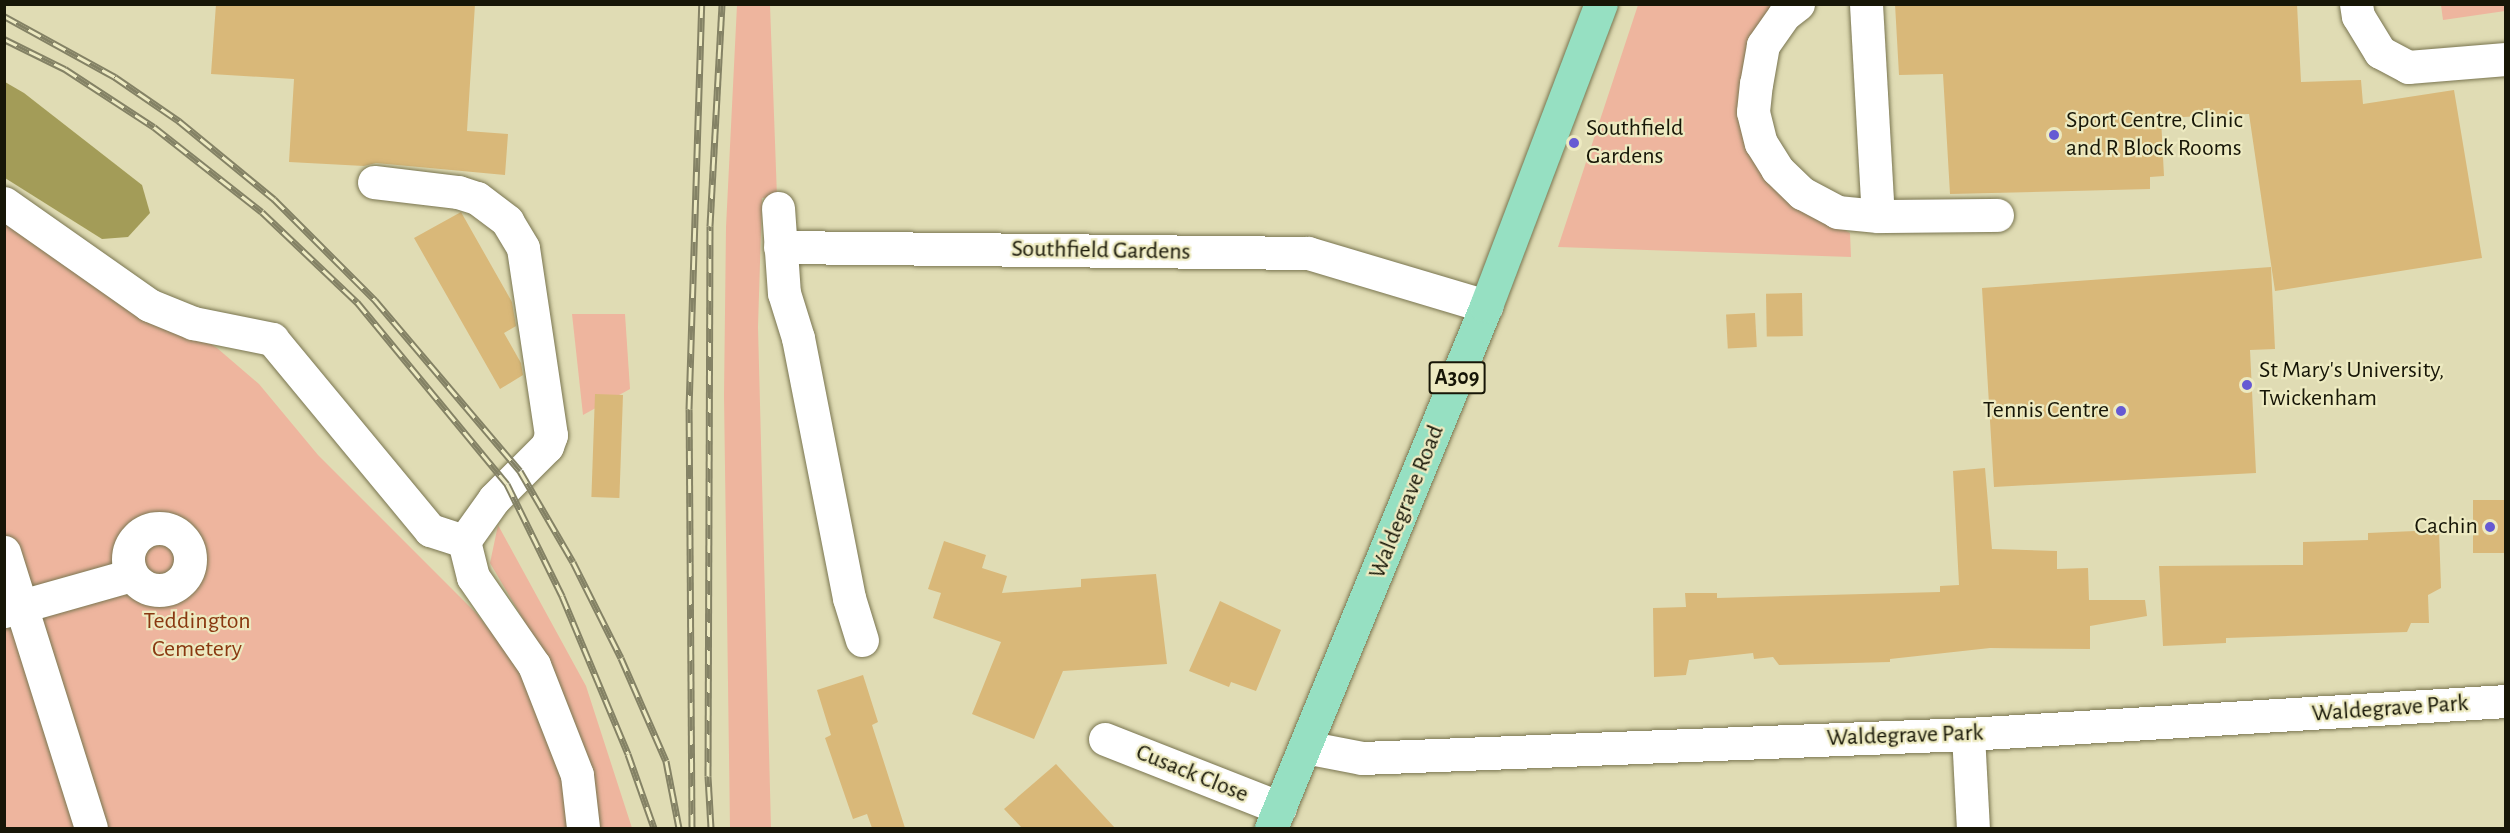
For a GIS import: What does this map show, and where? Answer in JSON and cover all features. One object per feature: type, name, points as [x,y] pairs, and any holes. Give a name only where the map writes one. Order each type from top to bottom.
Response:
[{"type":"main road","name":"Waldegrave Road","points":[[1275,818],[1486,306],[1601,4]]},
{"type":"street","points":[[1798,4],[1784,15],[1763,45],[1753,112],[1761,143],[1777,169],[1802,193],[1837,212],[1878,216],[1997,214]]},
{"type":"street","points":[[1866,4],[1878,216]]},
{"type":"street","points":[[2356,4],[2358,16],[2380,52],[2408,68],[2505,59]]},
{"type":"street","points":[[374,182],[458,192],[477,198],[507,221],[524,248],[551,435],[547,446],[494,499],[464,541],[473,577],[534,665],[578,775],[583,828]]},
{"type":"street","points":[[4,203],[149,304],[193,322],[272,339],[430,530],[464,541]]},
{"type":"street","points":[[778,208],[784,292],[798,338],[849,598],[862,640]]},
{"type":"street","name":"Southfield Gardens","points":[[780,247],[1308,253],[1486,306]]},
{"type":"street","points":[[4,552],[13,609],[92,828]]},
{"type":"street","points":[[13,609],[131,575]]},
{"type":"street","name":"Waldegrave Park","points":[[1305,747],[1362,758],[1968,734],[2505,701]]},
{"type":"street","points":[[1968,734],[1973,828]]},
{"type":"street","name":"Cusack Close","points":[[1105,739],[1275,818]]},
{"type":"green space","points":[[737,5],[770,5],[777,197],[762,198],[758,327],[771,828],[730,828],[724,396],[726,227]]},
{"type":"green space","points":[[1638,5],[1778,5],[1745,64],[1797,206],[1850,233],[1851,257],[1558,247]]},
{"type":"green space","points":[[2441,5],[2505,5],[2505,11],[2443,20]]},
{"type":"green space","name":"Teddington Cemetery","points":[[5,211],[217,348],[259,384],[318,455],[477,614],[524,675],[543,653],[490,563],[498,525],[586,686],[632,828],[5,828]]},
{"type":"green space","points":[[572,314],[625,314],[630,389],[583,415]]},
{"type":"shaded area","points":[[5,82],[24,93],[142,185],[150,213],[128,237],[102,239],[5,178]]},
{"type":"building","points":[[216,4],[475,4],[467,131],[508,134],[505,175],[376,163],[364,166],[289,162],[294,79],[211,74]]},
{"type":"building","name":"Sport Centre, Clinic and R Block Rooms","points":[[1895,4],[2297,4],[2301,82],[2361,80],[2363,104],[2454,90],[2482,258],[2275,291],[2249,114],[2161,118],[2164,176],[2150,177],[2150,189],[1950,194],[1943,74],[1899,75]]},
{"type":"building","points":[[461,212],[512,302],[516,326],[504,333],[521,363],[523,375],[500,389],[414,238]]},
{"type":"building","name":"Tennis Centre","points":[[2271,267],[2275,349],[2250,350],[2256,473],[1994,487],[1982,288]]},
{"type":"building","points":[[1802,293],[1803,336],[1767,337],[1766,294]]},
{"type":"building","points":[[1755,313],[1757,347],[1728,348],[1726,315]]},
{"type":"building","points":[[595,394],[623,395],[619,498],[591,497]]},
{"type":"building","points":[[1985,468],[1992,549],[2057,551],[2057,569],[2088,568],[2089,600],[2145,600],[2147,616],[2090,626],[2090,649],[1990,648],[1890,659],[1890,662],[1779,665],[1773,657],[1754,659],[1753,653],[1689,660],[1686,675],[1654,677],[1653,608],[1686,607],[1685,593],[1717,593],[1717,598],[1940,592],[1940,586],[1959,585],[1953,471]]},
{"type":"building","name":"Cachin","points":[[2473,500],[2505,500],[2505,553],[2473,553]]},
{"type":"building","points":[[2439,530],[2441,588],[2428,595],[2429,623],[2411,623],[2407,632],[2226,638],[2226,643],[2163,646],[2159,566],[2303,565],[2303,542],[2368,540],[2368,533]]},
{"type":"building","points":[[944,541],[986,555],[982,568],[1007,576],[1002,593],[1081,587],[1081,579],[1156,574],[1167,664],[1063,671],[1034,739],[972,714],[1001,642],[933,618],[941,593],[928,589]]},
{"type":"building","points":[[1220,601],[1281,630],[1256,691],[1231,682],[1229,687],[1189,671]]},
{"type":"building","points":[[863,675],[878,722],[872,725],[905,828],[872,828],[867,814],[853,819],[825,738],[831,735],[817,690]]},
{"type":"building","points":[[1056,764],[1115,828],[1022,828],[1004,809]]},
{"type":"railway","points":[[692,828],[689,409],[702,4]]},
{"type":"railway","points":[[711,828],[708,776],[710,226],[722,4]]},
{"type":"railway","points":[[4,16],[115,77],[179,121],[274,199],[375,300],[520,471],[573,562],[621,658],[666,761],[679,828]]},
{"type":"railway","points":[[4,39],[65,69],[154,127],[262,212],[357,302],[507,484],[562,596],[628,754],[654,828]]},
{"type":"place","name":"Sport Centre, Clinic and R Block Rooms","points":[[2054,135]]},
{"type":"place","name":"Southfield Gardens","points":[[1574,143]]},
{"type":"place","name":"St Mary's University, Twickenham","points":[[2247,385]]},
{"type":"place","name":"Tennis Centre","points":[[2121,411]]},
{"type":"place","name":"Cachin","points":[[2490,527]]}]
